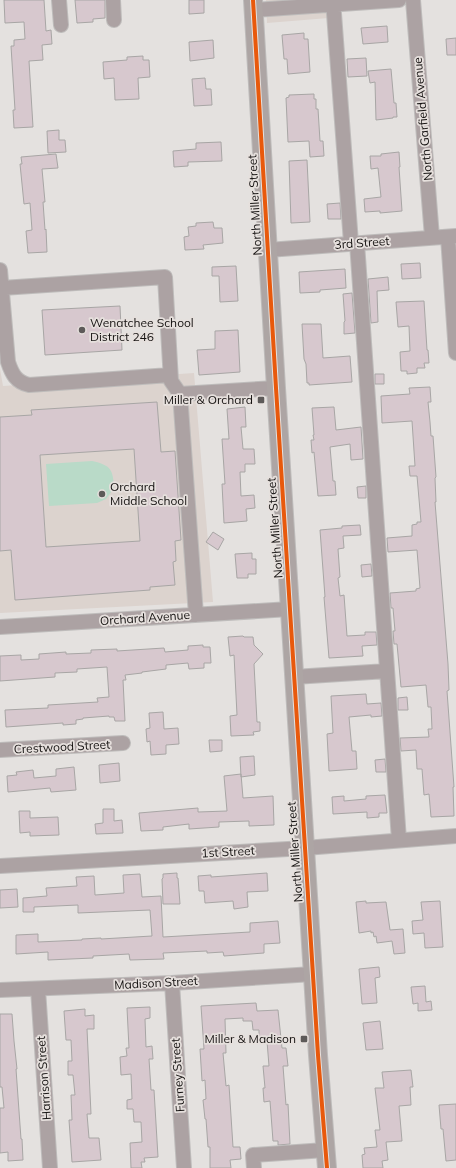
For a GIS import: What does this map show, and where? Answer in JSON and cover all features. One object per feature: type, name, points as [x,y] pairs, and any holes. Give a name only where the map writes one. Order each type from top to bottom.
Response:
[{"type":"main road","name":"North Miller Street","points":[[254,5],[294,677],[318,1055],[327,1168]]},
{"type":"street","points":[[59,0],[61,25]]},
{"type":"street","points":[[113,0],[114,20]]},
{"type":"street","points":[[254,5],[399,0]]},
{"type":"street","name":"North Garfield Avenue","points":[[413,0],[432,237]]},
{"type":"street","points":[[333,2],[354,243],[399,840]]},
{"type":"street","points":[[452,236],[456,353]]},
{"type":"street","name":"3rd Street","points":[[268,250],[452,236]]},
{"type":"street","points":[[0,270],[8,362],[15,377],[19,381],[28,385],[170,375]]},
{"type":"street","points":[[2,288],[165,277],[170,375],[171,381],[180,394],[196,614]]},
{"type":"street","points":[[180,394],[276,388]]},
{"type":"street","name":"Orchard Avenue","points":[[0,627],[290,608]]},
{"type":"street","points":[[294,677],[387,671]]},
{"type":"street","name":"Crestwood Street","points":[[0,750],[123,743]]},
{"type":"street","name":"1st Street","points":[[0,866],[305,848],[456,836]]},
{"type":"street","name":"Madison Street","points":[[0,990],[172,983],[313,974]]},
{"type":"street","name":"Furney Street","points":[[172,983],[184,1168]]},
{"type":"street","name":"Harrison Street","points":[[38,989],[50,1168]]},
{"type":"street","points":[[254,1168],[253,1155],[326,1150]]},
{"type":"shaded area","points":[[266,0],[340,0],[341,17],[267,23]]},
{"type":"shaded area","name":"Orchard Middle School","points":[[0,369],[3,386],[194,373],[213,602],[0,613]]},
{"type":"green space","points":[[92,461],[103,464],[110,469],[112,473],[114,488],[106,499],[97,503],[49,506],[46,464]]},
{"type":"building","points":[[4,0],[44,0],[46,31],[51,30],[52,44],[42,45],[43,60],[29,61],[33,127],[14,128],[13,110],[15,110],[11,46],[14,46],[14,40],[25,39],[24,22],[5,23]]},
{"type":"building","points":[[75,0],[105,0],[105,18],[93,19],[93,22],[77,23]]},
{"type":"building","points":[[189,0],[204,0],[204,13],[189,14]]},
{"type":"building","points":[[387,26],[388,42],[363,44],[361,28]]},
{"type":"building","points":[[304,33],[304,39],[308,39],[310,72],[288,74],[287,59],[284,59],[282,35]]},
{"type":"building","points":[[456,38],[456,55],[447,55],[446,39]]},
{"type":"building","points":[[213,40],[214,58],[190,61],[189,42]]},
{"type":"building","points":[[143,56],[143,60],[149,60],[150,77],[138,78],[139,99],[115,100],[114,78],[104,79],[103,62],[127,60],[127,57]]},
{"type":"building","points":[[366,58],[367,76],[348,77],[347,59]]},
{"type":"building","points":[[391,69],[394,103],[396,103],[397,117],[376,120],[375,82],[370,83],[368,71]]},
{"type":"building","points":[[205,78],[206,89],[211,89],[212,105],[194,106],[192,79]]},
{"type":"building","points":[[314,94],[314,99],[316,99],[316,109],[318,109],[320,141],[323,141],[324,156],[310,157],[309,141],[288,142],[286,98],[289,97],[289,95]]},
{"type":"building","points":[[59,130],[59,140],[65,140],[66,152],[48,153],[47,131]]},
{"type":"building","points":[[221,142],[222,161],[188,162],[188,166],[174,167],[173,151],[196,149],[196,143]]},
{"type":"building","points":[[399,152],[402,211],[380,213],[380,211],[365,212],[364,199],[381,197],[378,168],[371,169],[370,156],[381,156],[381,154]]},
{"type":"building","points":[[56,154],[58,168],[42,169],[47,252],[28,253],[26,231],[32,230],[30,203],[24,204],[20,164],[22,164],[21,157]]},
{"type":"building","points":[[307,160],[310,222],[291,223],[289,161]]},
{"type":"building","points":[[340,203],[341,219],[328,219],[327,204]]},
{"type":"building","points":[[213,222],[214,228],[222,228],[223,243],[203,245],[204,249],[185,250],[184,237],[189,236],[188,227],[196,226],[196,223]]},
{"type":"building","points":[[420,263],[421,278],[402,279],[401,264]]},
{"type":"building","points":[[236,266],[238,301],[220,302],[219,276],[212,276],[212,267]]},
{"type":"building","points":[[345,269],[346,288],[300,293],[299,272]]},
{"type":"building","points":[[388,277],[389,290],[377,291],[378,322],[371,323],[368,279]]},
{"type":"building","points":[[352,293],[355,333],[344,334],[345,321],[343,294]]},
{"type":"building","points":[[424,301],[429,363],[424,363],[425,368],[417,368],[417,373],[407,374],[407,371],[401,371],[400,352],[410,351],[409,326],[398,327],[396,302]]},
{"type":"building","name":"Wenatchee School District 246","points":[[120,306],[122,350],[45,355],[42,310]]},
{"type":"building","points":[[302,324],[321,324],[323,358],[350,356],[352,382],[309,385],[309,383],[307,383]]},
{"type":"building","points":[[238,330],[240,372],[199,375],[197,350],[215,349],[215,331]]},
{"type":"building","points":[[375,374],[384,374],[384,384],[375,384]]},
{"type":"building","points":[[430,387],[431,402],[428,402],[431,436],[433,436],[436,477],[435,502],[448,664],[449,690],[447,691],[454,787],[454,816],[431,817],[429,794],[424,795],[422,769],[417,769],[416,750],[401,751],[400,738],[429,737],[428,729],[432,729],[431,707],[428,707],[426,685],[401,687],[397,644],[394,644],[393,631],[395,631],[390,593],[416,591],[416,589],[420,588],[417,550],[388,552],[387,538],[412,536],[412,525],[417,524],[417,522],[421,522],[417,476],[410,476],[409,466],[415,466],[412,421],[382,423],[381,396],[410,394],[409,388]]},
{"type":"building","points":[[157,402],[161,452],[175,451],[181,540],[175,541],[176,561],[173,562],[175,585],[150,587],[150,590],[15,600],[11,550],[0,551],[0,417],[32,415],[31,410]],"holes":[[[134,449],[140,541],[46,547],[40,455]]]},
{"type":"building","points":[[245,407],[246,427],[241,427],[243,449],[254,449],[255,464],[245,464],[245,472],[240,472],[241,496],[254,495],[255,508],[246,509],[247,521],[224,523],[222,484],[225,484],[222,439],[229,439],[227,409]]},
{"type":"building","points":[[334,407],[336,430],[361,427],[363,459],[351,460],[350,444],[330,447],[333,481],[335,481],[336,495],[318,496],[314,452],[312,453],[311,440],[314,440],[312,408]]},
{"type":"building","points":[[366,486],[366,498],[358,498],[357,487]]},
{"type":"building","points":[[360,525],[361,535],[343,536],[344,548],[338,549],[340,577],[338,578],[340,596],[344,595],[347,636],[365,635],[365,632],[376,632],[377,645],[362,646],[363,656],[329,658],[320,530],[342,528],[342,526]]},
{"type":"building","points":[[213,532],[224,539],[218,550],[206,542]]},
{"type":"building","points":[[252,553],[252,559],[256,559],[256,574],[248,574],[248,578],[237,578],[235,554]]},
{"type":"building","points":[[371,564],[372,576],[362,577],[361,565]]},
{"type":"building","points":[[228,637],[253,637],[254,645],[263,654],[254,664],[257,722],[260,722],[260,731],[253,732],[254,735],[231,736],[230,716],[237,715],[234,655],[230,656]]},
{"type":"building","points":[[203,645],[203,647],[210,647],[211,663],[204,663],[204,668],[189,669],[188,663],[166,665],[166,669],[125,675],[126,680],[123,680],[125,721],[115,721],[114,717],[109,716],[83,718],[76,720],[76,724],[63,725],[63,723],[6,727],[5,710],[48,708],[48,705],[98,702],[97,698],[109,697],[107,667],[77,669],[77,672],[55,673],[55,677],[0,681],[0,656],[21,655],[21,660],[39,659],[39,654],[66,652],[66,654],[91,653],[91,650],[117,649],[117,651],[164,648],[165,652],[188,650],[188,646]]},
{"type":"building","points":[[366,694],[367,704],[381,703],[382,716],[371,717],[371,715],[349,717],[352,751],[356,751],[357,769],[329,771],[327,734],[333,733],[331,696]]},
{"type":"building","points":[[407,697],[408,710],[398,710],[398,698]]},
{"type":"building","points":[[163,712],[164,729],[178,728],[179,744],[166,745],[166,754],[151,755],[150,741],[147,742],[146,729],[150,728],[149,713]]},
{"type":"building","points":[[209,740],[222,740],[222,751],[210,752]]},
{"type":"building","points":[[254,756],[255,775],[241,777],[240,757]]},
{"type":"building","points":[[385,759],[386,772],[376,772],[375,760]]},
{"type":"building","points":[[119,763],[120,781],[100,783],[99,765]]},
{"type":"building","points":[[74,767],[76,790],[51,792],[50,788],[8,792],[7,776],[17,775],[16,772],[33,770],[34,778],[56,776],[56,769]]},
{"type":"building","points":[[241,774],[243,798],[273,796],[274,825],[249,826],[249,821],[219,822],[219,827],[189,829],[189,824],[163,827],[163,830],[141,831],[139,813],[198,808],[198,812],[227,811],[224,776]]},
{"type":"building","points":[[385,795],[387,813],[379,813],[379,817],[367,818],[367,812],[333,814],[332,797],[344,796],[344,801],[366,799],[366,796]]},
{"type":"building","points":[[103,809],[114,809],[114,821],[122,820],[123,833],[96,834],[95,824],[103,823]]},
{"type":"building","points":[[19,811],[30,811],[30,818],[58,817],[59,835],[30,836],[30,832],[20,833]]},
{"type":"building","points":[[177,873],[180,904],[163,904],[163,874]]},
{"type":"building","points":[[267,873],[268,891],[247,892],[248,907],[234,909],[233,901],[205,903],[204,891],[199,891],[198,876],[211,875],[211,877]]},
{"type":"building","points":[[140,874],[142,897],[161,896],[163,937],[250,932],[250,923],[278,921],[280,943],[264,944],[264,953],[224,956],[223,952],[207,953],[207,951],[163,953],[164,959],[130,960],[129,954],[93,956],[93,958],[48,960],[48,952],[16,954],[16,935],[38,934],[38,942],[152,936],[150,910],[78,913],[78,905],[34,907],[34,912],[23,912],[23,898],[47,896],[46,888],[77,886],[76,877],[94,876],[95,895],[124,893],[123,875]]},
{"type":"building","points":[[17,889],[18,907],[0,908],[0,890]]},
{"type":"building","points":[[366,901],[366,903],[386,902],[390,930],[403,929],[405,953],[394,954],[392,941],[377,943],[376,936],[374,937],[373,932],[371,933],[371,931],[359,933],[356,902]]},
{"type":"building","points":[[440,901],[443,947],[425,948],[424,933],[413,934],[412,921],[423,920],[421,902]]},
{"type":"building","points":[[379,967],[380,977],[375,978],[377,1003],[362,1004],[359,969]]},
{"type":"building","points":[[425,986],[426,1002],[431,1001],[432,1010],[418,1011],[418,1003],[413,1004],[411,987]]},
{"type":"building","points":[[256,1003],[257,1011],[278,1010],[282,1048],[286,1048],[288,1066],[283,1066],[286,1105],[288,1104],[290,1144],[278,1145],[278,1141],[273,1141],[270,1101],[264,1102],[263,1088],[265,1088],[263,1066],[269,1066],[267,1041],[259,1041],[259,1030],[253,1030],[252,1021],[243,1021],[243,1018],[225,1019],[226,1053],[223,1053],[226,1086],[229,1085],[233,1147],[240,1147],[241,1159],[230,1160],[231,1168],[210,1168],[210,1147],[208,1147],[203,1100],[206,1099],[205,1080],[202,1081],[200,1049],[204,1049],[201,1006]]},
{"type":"building","points":[[150,1007],[150,1018],[145,1019],[146,1047],[152,1046],[153,1059],[149,1059],[151,1090],[154,1090],[158,1157],[144,1158],[145,1162],[141,1162],[142,1168],[131,1168],[130,1143],[142,1142],[141,1122],[134,1122],[133,1109],[127,1109],[127,1100],[132,1099],[131,1074],[121,1075],[120,1057],[127,1056],[126,1048],[129,1048],[127,1008]]},
{"type":"building","points":[[85,1009],[85,1016],[94,1015],[94,1029],[87,1029],[91,1114],[87,1114],[89,1138],[99,1138],[101,1160],[72,1162],[69,1120],[72,1120],[71,1095],[75,1095],[73,1075],[68,1075],[68,1061],[72,1061],[71,1040],[66,1040],[64,1011]]},
{"type":"building","points":[[0,1014],[12,1014],[23,1160],[8,1161],[8,1152],[0,1153],[0,1108],[4,1108],[2,1087],[0,1087]]},
{"type":"building","points":[[380,1021],[383,1049],[366,1050],[363,1023]]},
{"type":"building","points":[[411,1070],[413,1087],[410,1087],[411,1105],[399,1106],[402,1141],[386,1142],[388,1160],[382,1161],[383,1168],[363,1168],[362,1155],[365,1154],[364,1148],[377,1147],[375,1130],[380,1130],[375,1088],[384,1088],[382,1072]]},
{"type":"building","points":[[456,1104],[456,1160],[446,1161],[439,1105]]},
{"type":"cycle path","points":[[253,0],[318,1055],[327,1168]]},
{"type":"place","name":"Wenatchee School District 246","points":[[82,330]]},
{"type":"place","name":"Miller & Orchard","points":[[261,400]]},
{"type":"place","name":"Orchard Middle School","points":[[102,494]]},
{"type":"place","name":"Miller & Madison","points":[[304,1039]]}]
